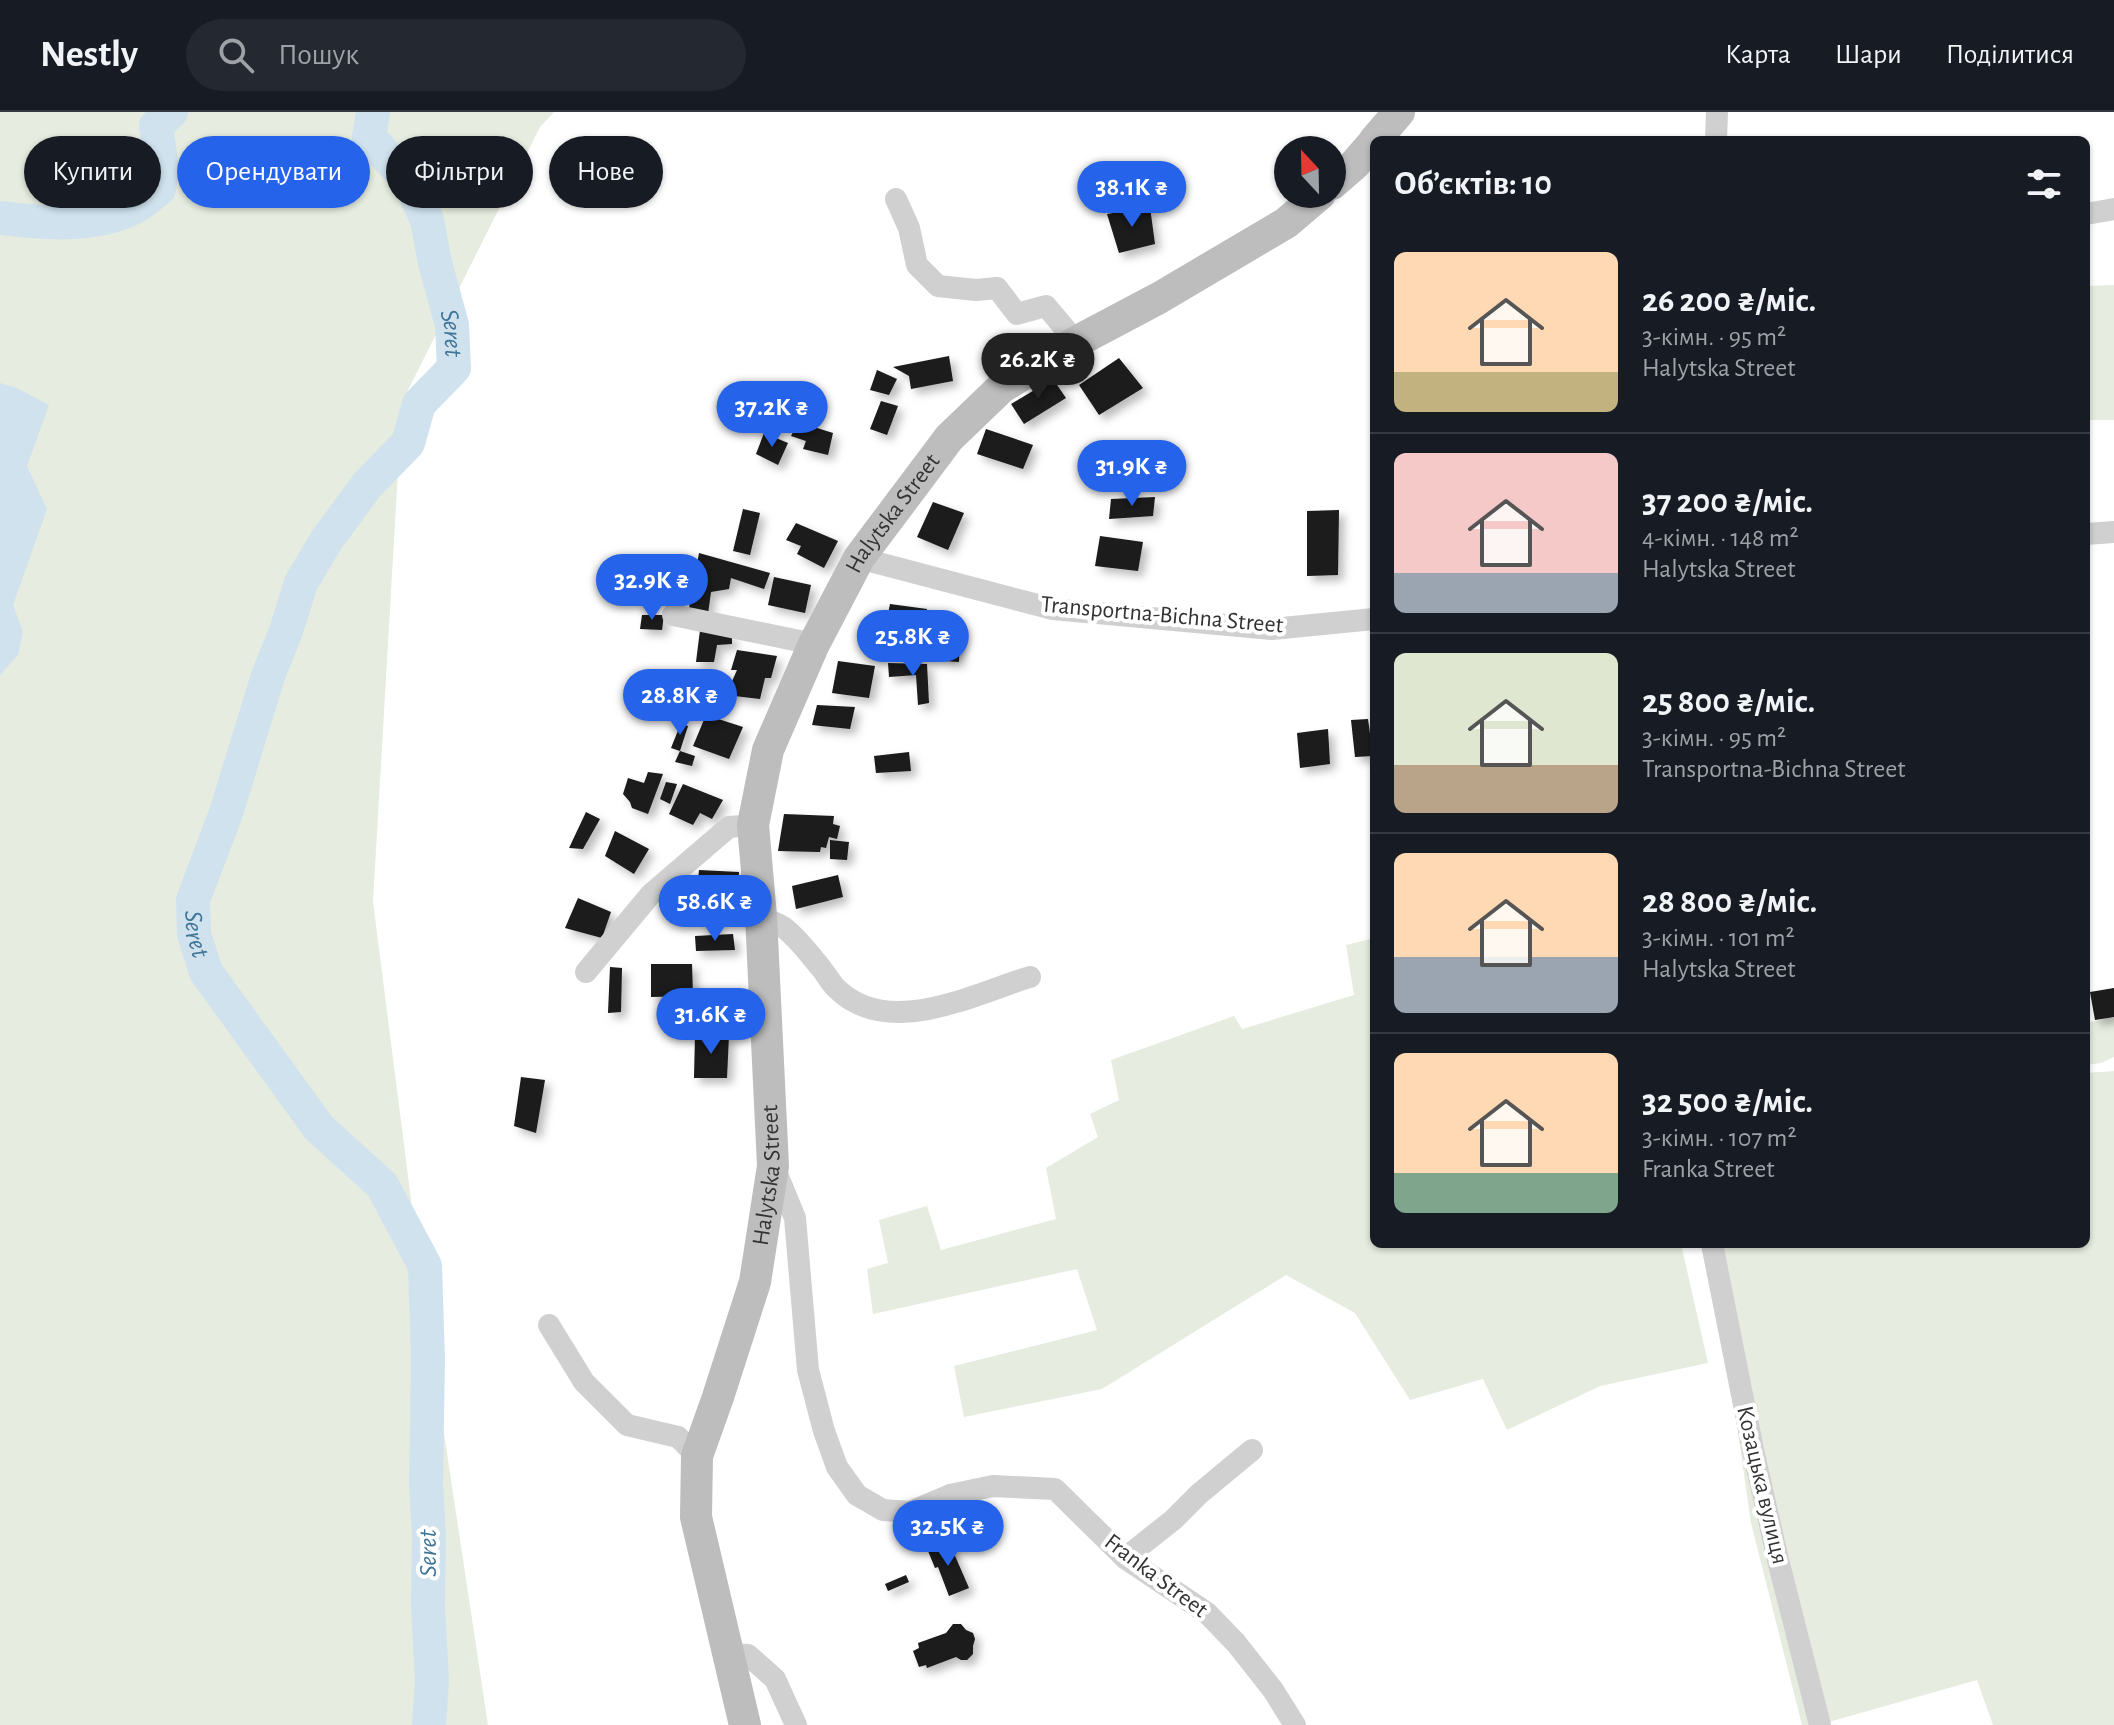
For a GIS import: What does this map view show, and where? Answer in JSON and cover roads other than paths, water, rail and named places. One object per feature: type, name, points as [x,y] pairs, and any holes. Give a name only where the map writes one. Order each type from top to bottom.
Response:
[{"type":"main road","points":[[1379,136],[1399,112]]},
{"type":"main road","points":[[1346,172],[1370,147]]},
{"type":"main road","name":"Halytska Street","points":[[745,1725],[696,1517],[697,1456],[755,1282],[773,1166],[761,916],[753,825],[768,750],[814,644],[859,558],[949,438],[1001,388],[1286,223],[1304,208]]},
{"type":"street","points":[[1716,136],[1717,112]]},
{"type":"street","points":[[896,199],[909,228],[917,265],[938,286],[976,290],[997,288],[1017,314],[1046,306],[1074,343]]},
{"type":"street","points":[[2090,213],[2114,209]]},
{"type":"street","points":[[2090,534],[2114,532]]},
{"type":"street","name":"Transportna-Bichna Street","points":[[859,558],[1053,609],[1272,629],[1370,619]]},
{"type":"street","points":[[673,615],[814,644]]},
{"type":"street","points":[[586,972],[651,894],[729,827],[753,825]]},
{"type":"street","points":[[761,916],[785,928],[823,969],[836,988],[854,1002],[877,1009],[925,1011],[1030,977]]},
{"type":"street","name":"Franka Street","points":[[773,1166],[795,1218],[808,1370],[837,1467],[857,1495],[883,1510],[910,1512],[950,1495],[993,1486],[1055,1489],[1125,1558],[1207,1613],[1236,1643],[1273,1690],[1295,1725]]},
{"type":"street","name":"Козацька вулиця","points":[[1713,1248],[1753,1450],[1820,1725]]},
{"type":"street","points":[[549,1325],[584,1382],[627,1425],[678,1437],[697,1456]]},
{"type":"street","points":[[1125,1558],[1252,1450]]},
{"type":"street","points":[[730,1654],[748,1655],[775,1679],[796,1725]]},
{"type":"water","points":[[0,383],[17,388],[49,405],[27,466],[47,509],[13,605],[23,632],[18,655],[0,675]]},
{"type":"waterway","name":"Seret","points":[[0,218],[84,221],[101,219],[136,206],[159,189],[162,168],[156,126],[171,112]]},
{"type":"waterway","name":"Seret","points":[[373,112],[369,137],[409,181],[427,220],[452,325],[454,368],[419,404],[408,443],[367,485],[326,541],[301,583],[268,676],[226,813],[193,900],[194,934],[206,972],[319,1128],[382,1185],[425,1266],[428,1606],[432,1680],[429,1725]]}]
